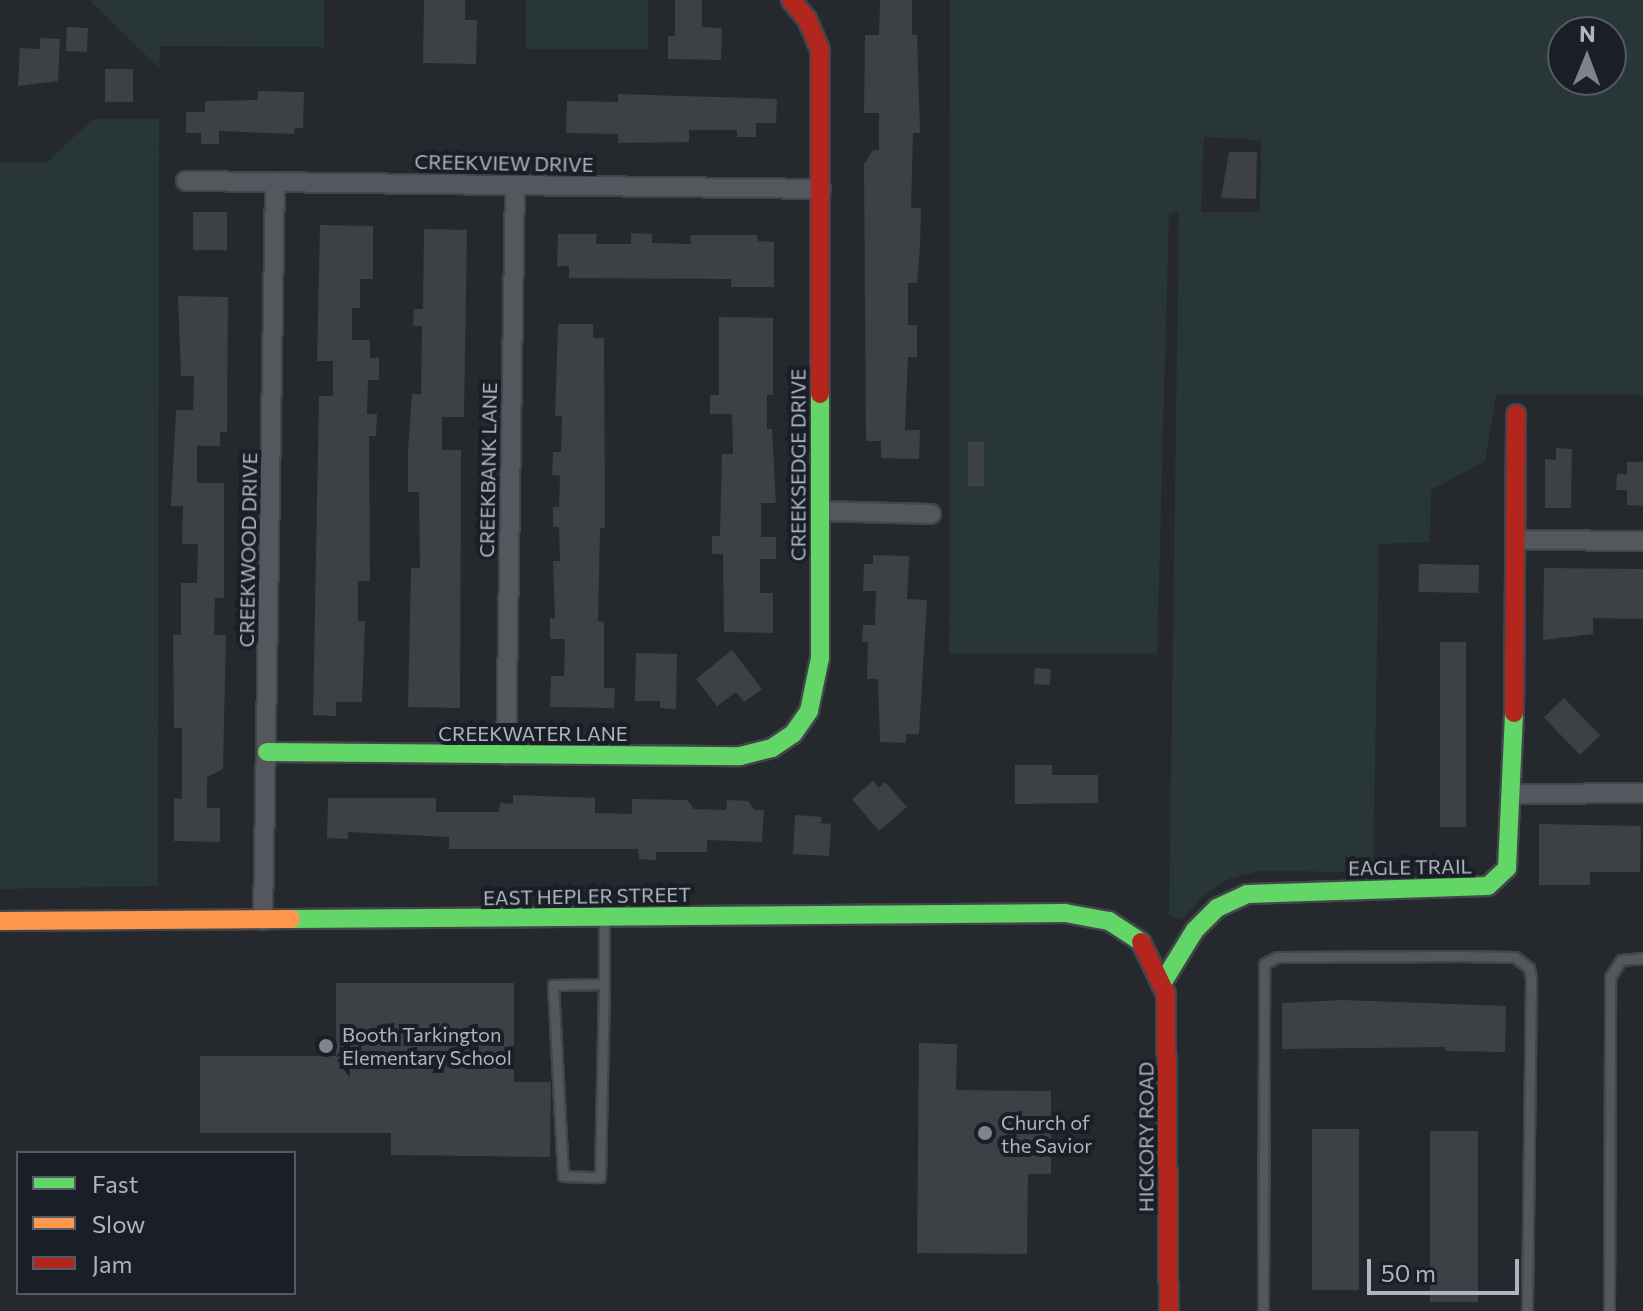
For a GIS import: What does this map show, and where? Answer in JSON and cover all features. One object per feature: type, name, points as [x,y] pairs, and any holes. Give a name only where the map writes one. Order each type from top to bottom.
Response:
[{"type":"street","name":"CREEKSEDGE DRIVE","points":[[791,0],[807,19],[820,50],[819,678],[799,740]]},
{"type":"street","name":"CREEKVIEW DRIVE","points":[[186,181],[821,189]]},
{"type":"street","name":"CREEKWOOD DRIVE","points":[[263,920],[275,182]]},
{"type":"street","name":"CREEKBANK LANE","points":[[506,755],[515,185]]},
{"type":"street","name":"EAGLE TRAIL","points":[[1160,973],[1217,908],[1247,894],[1488,886],[1511,858],[1516,414]]},
{"type":"street","points":[[820,511],[931,514]]},
{"type":"street","points":[[1515,540],[1643,541]]},
{"type":"street","name":"CREEKWATER LANE","points":[[267,752],[740,756],[799,740]]},
{"type":"street","points":[[1514,794],[1643,793]]},
{"type":"street","name":"EAST HEPLER STREET","points":[[0,921],[1082,914],[1128,931],[1160,973]]},
{"type":"street","name":"HICKORY ROAD","points":[[1160,973],[1168,1017],[1169,1311]]},
{"type":"lane","points":[[604,918],[604,984],[600,1177],[563,1176],[553,985],[604,984]]},
{"type":"lane","points":[[1263,1311],[1264,964],[1277,957],[1459,956],[1515,957],[1529,968],[1531,978],[1527,1311]]},
{"type":"lane","points":[[1609,1311],[1610,977],[1621,960],[1643,958]]},
{"type":"shaded area","points":[[89,0],[324,0],[324,47],[160,46],[159,68]]},
{"type":"shaded area","points":[[526,0],[648,0],[648,49],[526,49]]},
{"type":"shaded area","points":[[950,0],[1643,0],[1643,395],[1496,395],[1485,461],[1431,490],[1430,542],[1379,544],[1373,872],[1259,871],[1229,879],[1203,896],[1182,920],[1169,915],[1179,212],[1169,213],[1157,653],[949,653]],"holes":[[[1204,137],[1261,140],[1260,212],[1201,212]]]},
{"type":"shaded area","points":[[93,119],[159,119],[158,886],[0,889],[0,163],[47,162]]},
{"type":"building","points":[[424,0],[465,0],[465,20],[477,20],[476,64],[423,63]]},
{"type":"building","points":[[675,0],[702,0],[702,27],[722,28],[721,60],[668,59],[668,36],[675,36]]},
{"type":"building","points":[[880,0],[912,0],[912,35],[917,35],[920,133],[913,133],[911,208],[921,208],[920,246],[917,283],[908,283],[908,325],[917,325],[917,357],[908,357],[905,430],[920,430],[919,459],[881,458],[881,441],[866,441],[864,164],[873,150],[879,150],[879,113],[864,113],[865,35],[879,35]]},
{"type":"building","points":[[67,27],[88,28],[87,52],[66,51]]},
{"type":"building","points":[[40,38],[60,39],[58,81],[18,86],[20,48],[40,49]]},
{"type":"building","points":[[105,69],[133,69],[133,102],[105,102]]},
{"type":"building","points":[[258,91],[304,92],[303,128],[295,128],[294,134],[219,131],[219,144],[201,144],[201,133],[186,133],[186,112],[205,112],[205,101],[258,100]]},
{"type":"building","points":[[618,94],[777,99],[776,123],[756,123],[756,137],[737,137],[737,130],[689,130],[689,142],[618,143],[618,134],[566,133],[567,101],[618,102]]},
{"type":"building","points":[[1229,152],[1257,152],[1256,199],[1221,198]]},
{"type":"building","points":[[193,212],[227,212],[227,250],[193,250]]},
{"type":"building","points":[[320,225],[373,226],[373,279],[360,279],[360,308],[352,308],[352,340],[370,340],[370,358],[379,358],[379,380],[368,380],[367,414],[377,414],[376,436],[369,436],[370,581],[358,581],[358,621],[365,621],[362,702],[336,702],[336,716],[313,715],[319,396],[333,396],[333,361],[317,361]]},
{"type":"building","points":[[424,229],[467,230],[464,417],[442,417],[442,450],[461,450],[460,708],[408,707],[411,568],[420,568],[419,492],[408,492],[408,450],[412,394],[421,394],[422,326],[413,326],[414,309],[423,309]]},
{"type":"building","points":[[631,233],[652,234],[652,243],[691,244],[690,235],[757,235],[758,241],[774,242],[774,287],[731,287],[731,279],[569,278],[569,266],[557,266],[558,234],[597,234],[596,244],[631,244]]},
{"type":"building","points":[[178,296],[228,297],[227,432],[220,432],[220,446],[197,446],[197,483],[224,483],[224,598],[215,598],[214,635],[226,635],[223,769],[207,777],[207,808],[220,808],[220,842],[174,841],[174,798],[182,799],[182,728],[174,728],[173,635],[181,635],[181,583],[197,583],[198,544],[182,544],[183,506],[171,506],[176,410],[193,410],[194,376],[181,376]]},
{"type":"building","points":[[719,317],[773,318],[773,395],[767,395],[767,429],[772,429],[776,503],[761,503],[761,537],[776,537],[776,559],[760,559],[760,593],[773,593],[773,633],[724,632],[723,554],[712,554],[712,536],[720,536],[722,454],[733,454],[732,414],[710,414],[710,395],[719,395]]},
{"type":"building","points":[[558,324],[593,324],[593,338],[604,338],[605,528],[600,528],[598,621],[604,622],[604,688],[615,688],[614,708],[550,707],[551,676],[564,676],[565,639],[550,639],[550,618],[555,618],[553,561],[560,561],[559,527],[553,527],[553,507],[559,507],[560,476],[552,475],[553,452],[561,452],[562,416],[555,416]]},
{"type":"building","points":[[968,442],[984,442],[984,486],[968,486]]},
{"type":"building","points":[[1556,448],[1572,449],[1571,508],[1545,508],[1545,459],[1556,460]]},
{"type":"building","points":[[1627,462],[1643,462],[1643,506],[1627,505],[1627,490],[1616,490],[1617,474],[1627,474]]},
{"type":"building","points":[[873,555],[909,556],[907,599],[927,600],[919,734],[906,734],[906,743],[880,742],[878,679],[867,679],[868,642],[862,642],[863,625],[875,625],[876,591],[863,591],[864,564],[873,564]]},
{"type":"building","points":[[1419,564],[1479,565],[1479,593],[1419,592]]},
{"type":"building","points":[[1544,568],[1643,569],[1643,619],[1593,618],[1593,634],[1543,640]]},
{"type":"building","points":[[1440,642],[1466,642],[1466,827],[1440,827]]},
{"type":"building","points":[[732,650],[762,689],[744,702],[736,692],[717,706],[696,679]]},
{"type":"building","points":[[636,653],[677,654],[676,709],[660,708],[660,701],[635,701]]},
{"type":"building","points":[[1035,668],[1051,669],[1050,685],[1034,684]]},
{"type":"building","points":[[1564,698],[1600,735],[1580,755],[1544,717]]},
{"type":"building","points":[[1015,765],[1052,765],[1052,775],[1098,775],[1098,803],[1015,804]]},
{"type":"building","points":[[873,781],[879,788],[885,782],[907,807],[879,831],[852,799]]},
{"type":"building","points":[[513,795],[595,798],[595,813],[632,814],[632,799],[687,800],[694,809],[726,810],[727,800],[748,801],[754,810],[764,810],[762,842],[707,840],[707,852],[656,852],[656,860],[639,859],[638,849],[449,849],[449,837],[348,832],[348,839],[327,838],[328,798],[436,798],[436,812],[499,812],[500,803],[513,804]]},
{"type":"building","points":[[795,815],[822,817],[821,823],[831,824],[829,856],[793,854]]},
{"type":"building","points":[[1539,824],[1641,826],[1640,872],[1590,872],[1590,885],[1539,885]]},
{"type":"building","name":"Booth Tarkington Elementary School","points":[[336,983],[514,983],[514,1082],[551,1082],[550,1157],[391,1155],[391,1133],[200,1133],[200,1056],[336,1056]]},
{"type":"building","points":[[1342,1000],[1506,1006],[1505,1052],[1445,1051],[1446,1047],[1282,1049],[1282,1003]]},
{"type":"building","name":"Church of the Savior","points":[[919,1043],[957,1044],[956,1090],[1051,1091],[1051,1174],[1028,1174],[1027,1254],[917,1253]]},
{"type":"building","points":[[1312,1129],[1359,1129],[1359,1290],[1312,1290]]},
{"type":"building","points":[[1430,1131],[1478,1131],[1478,1302],[1430,1302]]},
{"type":"traffic: fast","points":[[267,752],[740,756],[772,748],[793,734],[809,711],[820,658],[820,394]]},
{"type":"traffic: fast","points":[[1163,982],[1195,930],[1217,908],[1247,894],[1488,886],[1507,868],[1514,713]]},
{"type":"traffic: fast","points":[[291,919],[1065,913],[1109,921],[1141,942]]},
{"type":"traffic: slow","points":[[0,921],[291,919]]},
{"type":"traffic: jam","points":[[791,0],[807,19],[820,50],[820,394]]},
{"type":"traffic: jam","points":[[1514,713],[1516,414]]},
{"type":"traffic: jam","points":[[1141,942],[1166,994],[1169,1311]]},
{"type":"place","name":"Booth Tarkington Elementary School","points":[[326,1046]]},
{"type":"place","name":"Church of the Savior","points":[[985,1133]]}]
